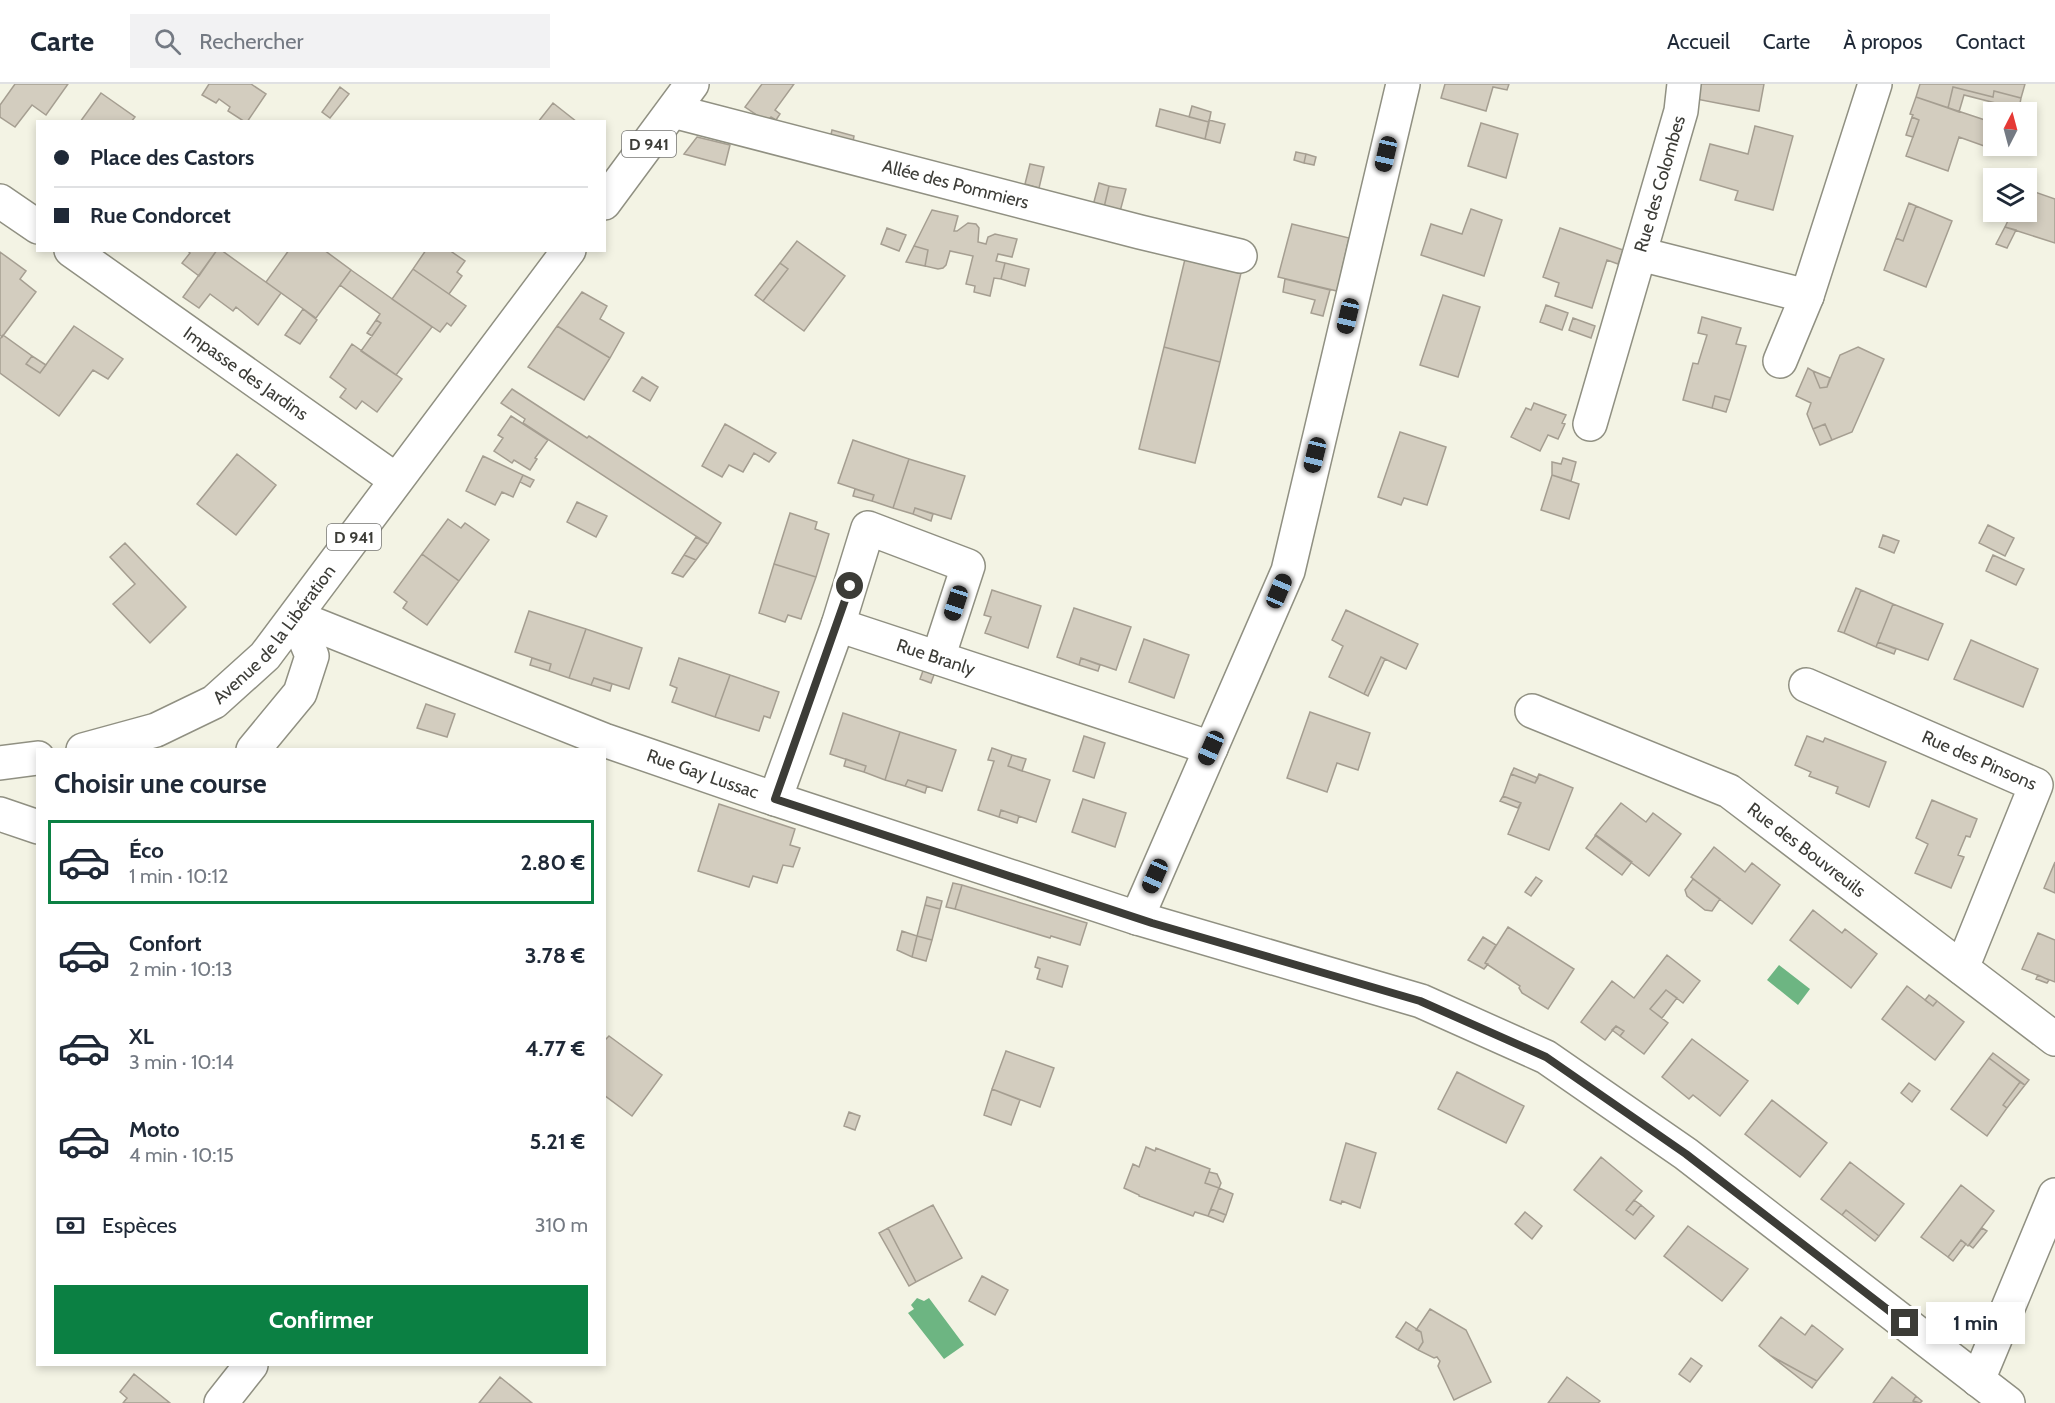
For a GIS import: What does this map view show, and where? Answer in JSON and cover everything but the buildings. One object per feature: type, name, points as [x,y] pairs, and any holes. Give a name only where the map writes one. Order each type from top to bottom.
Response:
[{"type":"street","name":"D 941","points":[[606,200],[692,84]]},
{"type":"street","points":[[1137,918],[1288,571],[1403,84]]},
{"type":"street","name":"Rue des Colombes","points":[[1684,84],[1681,111],[1640,254],[1807,296]]},
{"type":"street","points":[[1780,361],[1807,296],[1875,84]]},
{"type":"street","name":"Allée des Pommiers","points":[[673,111],[1240,256]]},
{"type":"street","points":[[0,201],[36,226]]},
{"type":"street","name":"Impasse des Jardins","points":[[77,252],[104,260],[396,480]]},
{"type":"street","name":"Avenue de la Libération","points":[[89,748],[156,730],[214,702],[265,656],[567,252]]},
{"type":"street","points":[[1590,424],[1640,254]]},
{"type":"street","points":[[775,799],[837,625],[868,528],[968,566],[938,658]]},
{"type":"street","points":[[255,748],[300,693],[312,656],[296,617]]},
{"type":"street","name":"Rue Gay Lussac","points":[[296,617],[604,740],[1137,918],[1420,1001],[1546,1057],[1686,1154],[2008,1403]]},
{"type":"street","name":"Rue Branly","points":[[837,625],[1211,748]]},
{"type":"street","name":"Rue des Pinsons","points":[[1806,685],[2036,785],[1962,968]]},
{"type":"street","name":"Rue des Bouvreuils","points":[[1533,711],[1729,791],[2055,1039]]},
{"type":"street","points":[[0,763],[36,758]]},
{"type":"street","points":[[0,814],[36,826]]},
{"type":"street","points":[[1978,1380],[2055,1196]]},
{"type":"street","points":[[221,1403],[250,1366]]},
{"type":"shaded area","points":[[1779,965],[1810,989],[1798,1005],[1767,980]]},
{"type":"shaded area","points":[[917,1298],[924,1301],[929,1298],[964,1345],[944,1359],[908,1313],[914,1309],[911,1305]]},
{"type":"route","points":[[850,586],[775,799],[1152,923],[1420,1001],[1546,1057],[1686,1154],[1905,1323]]}]
